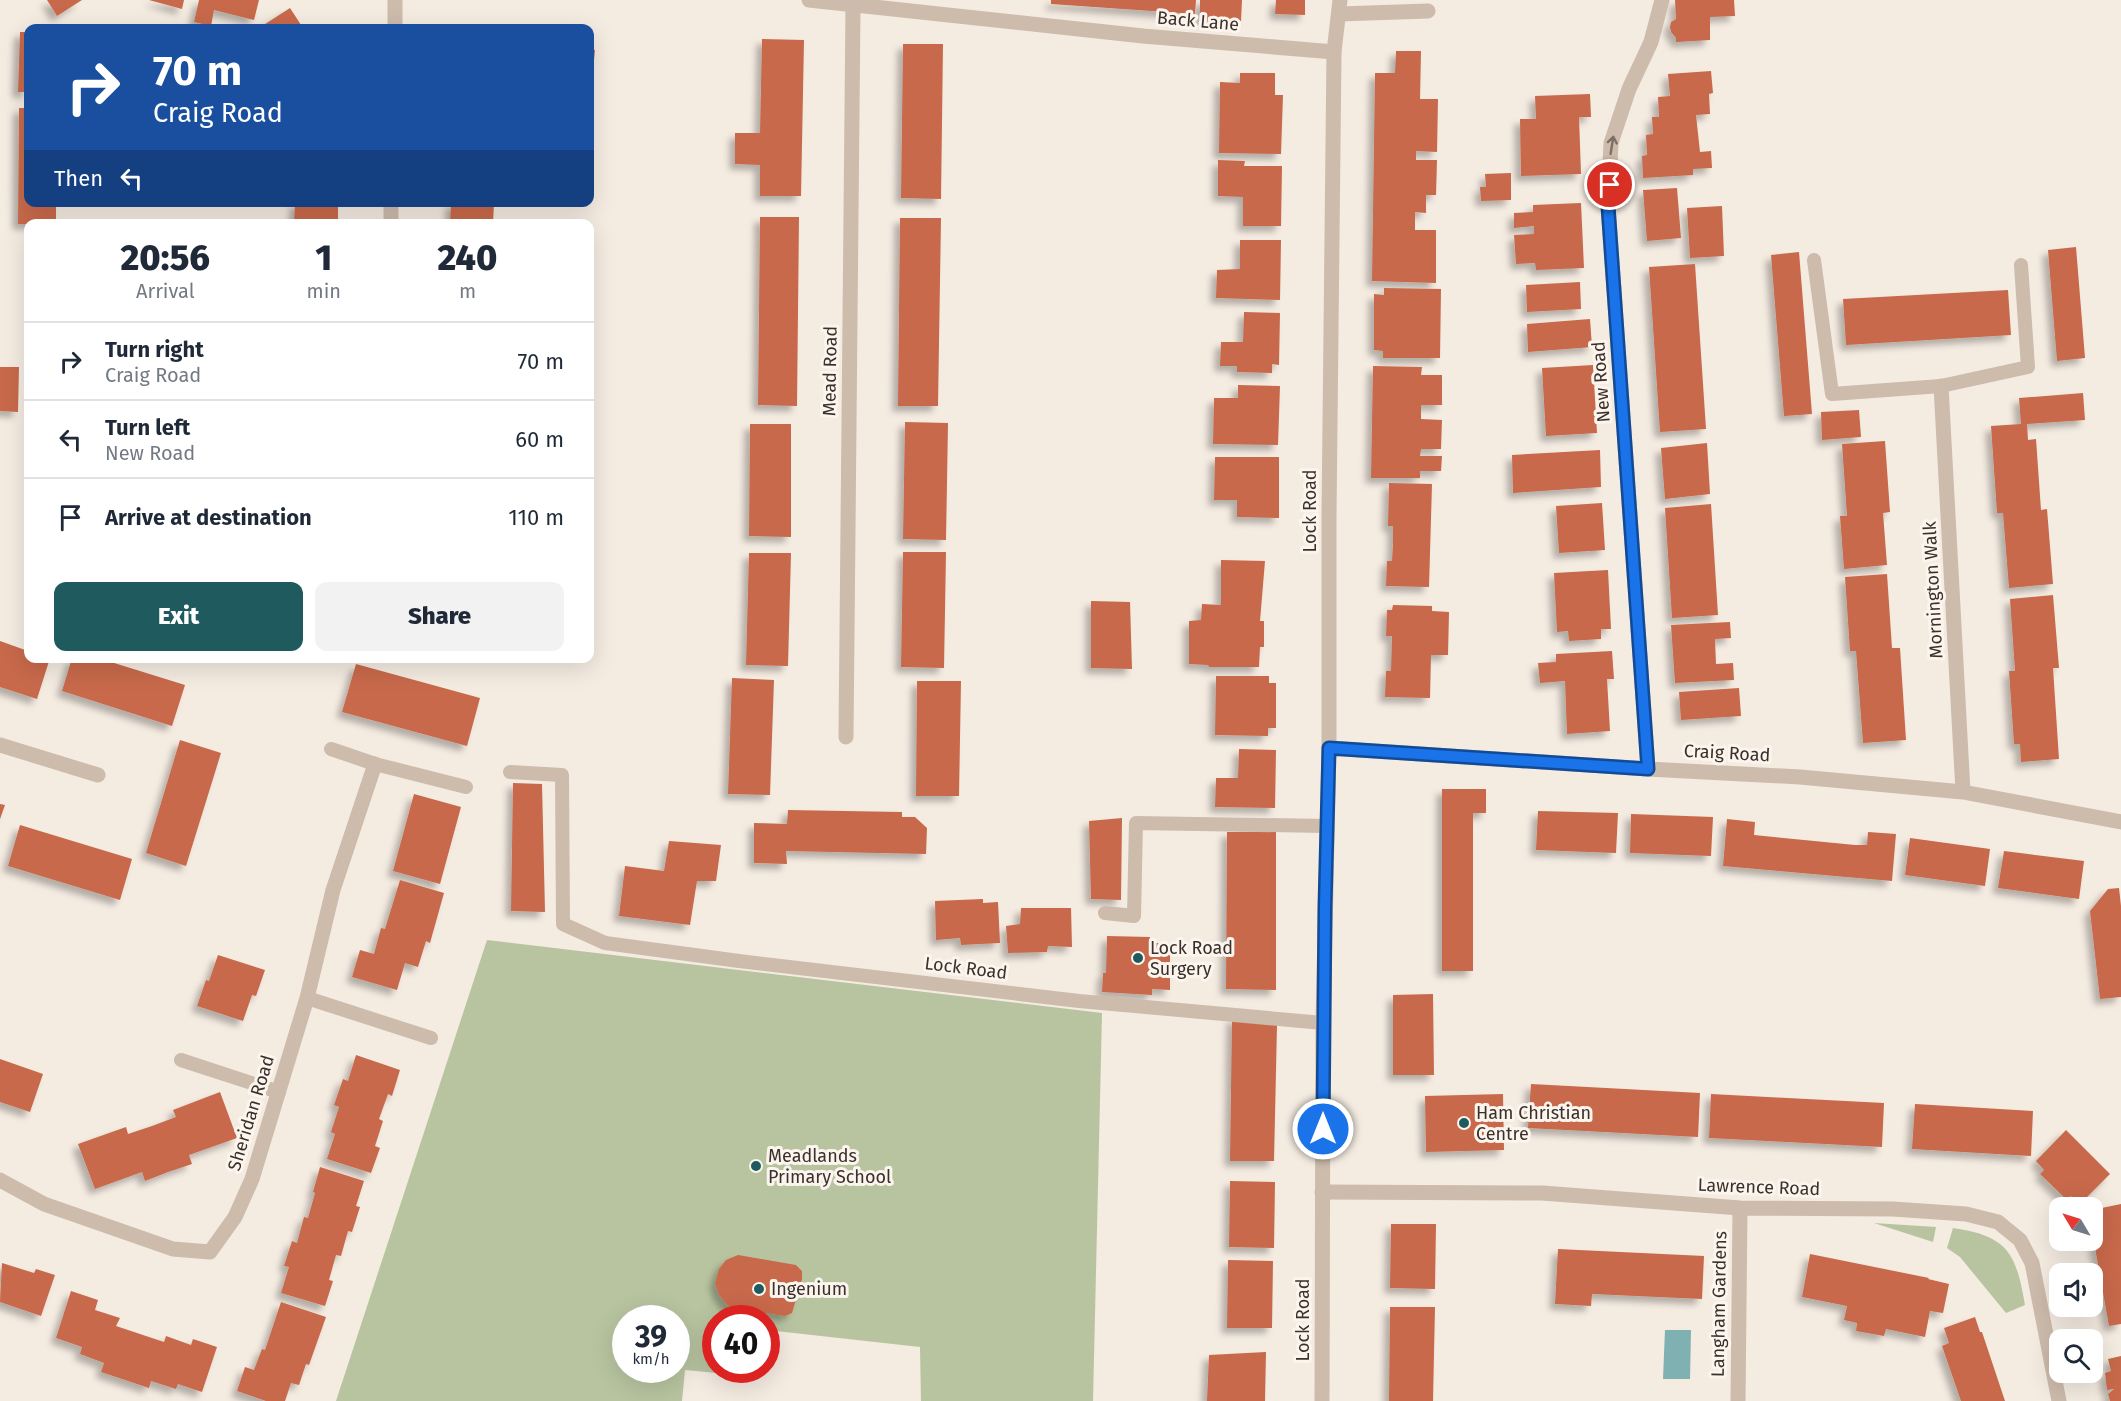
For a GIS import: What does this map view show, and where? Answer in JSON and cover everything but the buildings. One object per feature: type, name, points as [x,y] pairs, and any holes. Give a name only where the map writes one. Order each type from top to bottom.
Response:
[{"type":"street","points":[[395,0],[395,24]]},
{"type":"street","name":"Back Lane","points":[[809,0],[1143,36],[1334,52]]},
{"type":"street","name":"New Road","points":[[1648,769],[1608,206],[1611,143],[1629,89],[1651,42],[1662,0]]},
{"type":"street","name":"Mead Road","points":[[846,737],[853,6]]},
{"type":"street","points":[[1339,7],[1428,11]]},
{"type":"street","name":"Lock Road","points":[[1322,1401],[1323,1023],[1329,748],[1329,493],[1334,52],[1339,7]]},
{"type":"street","name":"Mornington Walk","points":[[1941,386],[1964,792]]},
{"type":"street","points":[[0,745],[98,775]]},
{"type":"street","name":"Craig Road","points":[[1329,748],[1800,777],[1964,792],[2121,822]]},
{"type":"street","name":"Sheridan Road","points":[[0,1180],[44,1204],[173,1249],[210,1252],[235,1217],[252,1179],[307,998],[333,890],[375,764]]},
{"type":"street","name":"Lawrence Road","points":[[1322,1192],[1542,1193],[1740,1208],[1893,1209],[1966,1214],[1998,1222],[2020,1240],[2032,1263],[2059,1401]]},
{"type":"street","name":"Langham Gardens","points":[[1738,1401],[1740,1208]]},
{"type":"lane","points":[[1815,260],[1832,394],[1941,386],[2028,367],[2021,265]]},
{"type":"lane","points":[[331,749],[375,764],[466,788]]},
{"type":"lane","name":"Lock Road","points":[[510,772],[562,775],[563,924],[605,943],[1079,1001],[1323,1023]]},
{"type":"lane","points":[[1105,913],[1134,916],[1136,823],[1327,826]]},
{"type":"lane","points":[[307,998],[431,1038]]},
{"type":"lane","points":[[181,1060],[279,1092]]},
{"type":"green space","name":"Meadlands Primary School","points":[[487,940],[1102,1013],[1093,1401],[921,1401],[920,1347],[780,1331],[780,1305],[702,1305],[702,1372],[690,1370],[690,1305],[612,1305],[612,1383],[684,1383],[682,1401],[336,1401]]},
{"type":"green space","points":[[1874,1223],[1936,1227],[1933,1242]]},
{"type":"green space","points":[[1953,1228],[1986,1236],[1998,1242],[2006,1250],[2018,1272],[2025,1305],[2006,1313],[1960,1257],[1947,1248]]},
{"type":"water","points":[[1665,1330],[1691,1330],[1690,1379],[1663,1379]]},
{"type":"place","name":"Lock Road Surgery","points":[[1138,958]]},
{"type":"place","name":"Ham Christian Centre","points":[[1464,1123]]},
{"type":"place","name":"Meadlands Primary School","points":[[756,1166]]},
{"type":"place","name":"Ingenium","points":[[759,1289]]},
{"type":"route","points":[[1323,1129],[1329,748],[1648,769],[1608,206],[1610,185]]}]
